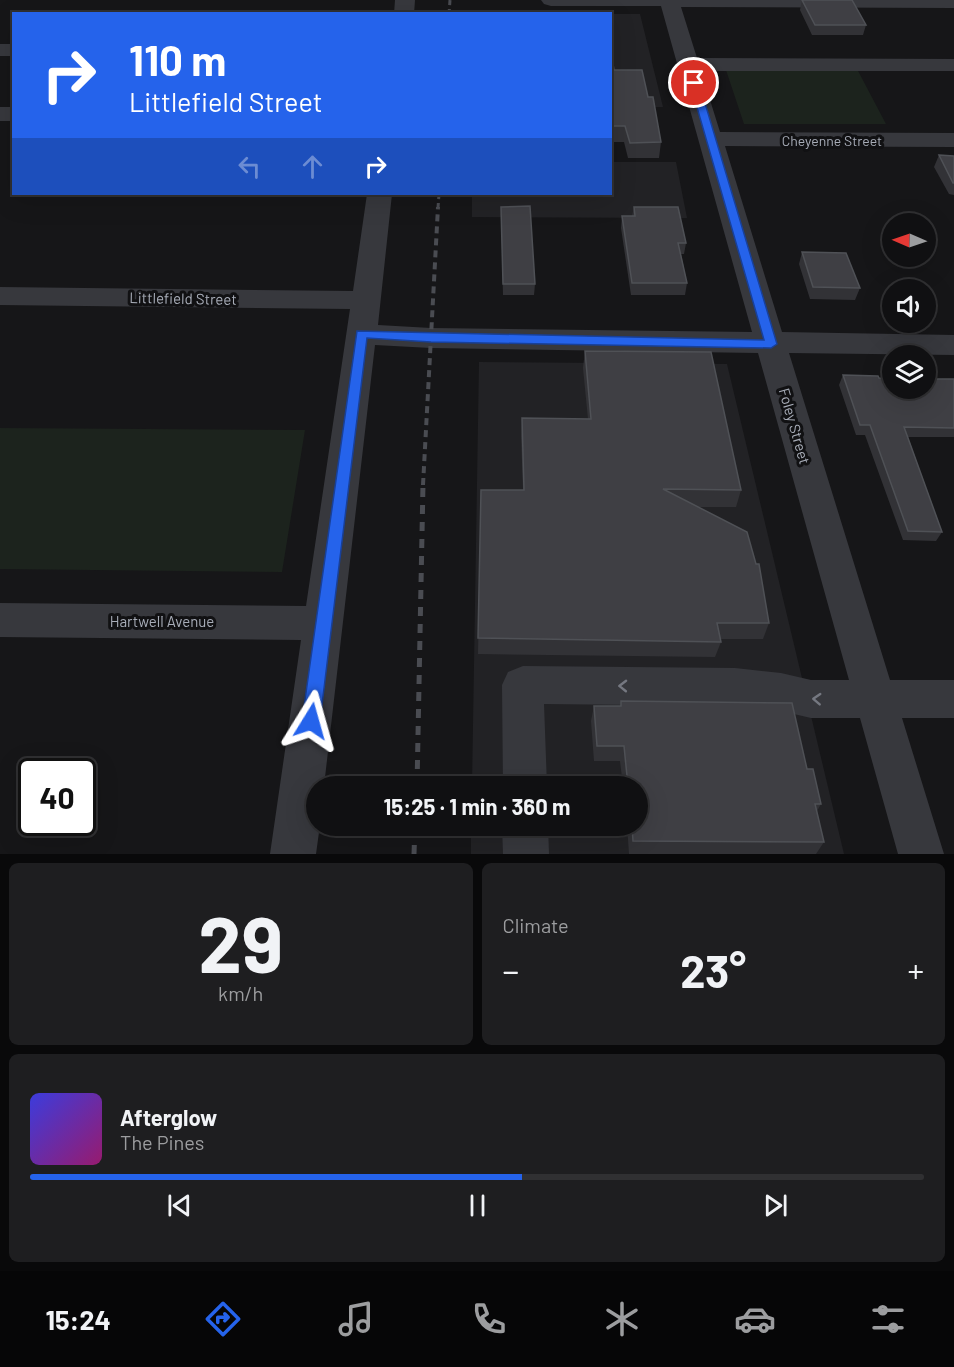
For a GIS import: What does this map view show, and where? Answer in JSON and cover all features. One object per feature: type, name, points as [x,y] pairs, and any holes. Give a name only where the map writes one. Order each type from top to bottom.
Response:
[{"type":"street","points":[[551,0],[954,2]]},
{"type":"street","name":"Foley Street","points":[[667,0],[689,64],[921,854]]},
{"type":"street","points":[[689,64],[954,65]]},
{"type":"street","name":"Cheyenne Street","points":[[711,139],[954,140]]},
{"type":"street","points":[[292,854],[380,195]]},
{"type":"street","name":"Littlefield Street","points":[[0,296],[366,300]]},
{"type":"street","points":[[362,334],[442,338],[954,345]]},
{"type":"street","name":"Hartwell Avenue","points":[[0,620],[324,623]]},
{"type":"street","points":[[525,776],[523,685],[735,687],[781,692],[811,699],[954,699]]},
{"type":"street","points":[[525,836],[526,854]]},
{"type":"shaded area","points":[[612,14],[640,14],[663,107],[612,107]]},
{"type":"shaded area","points":[[725,67],[856,67],[886,124],[744,124]]},
{"type":"shaded area","points":[[612,162],[676,162],[687,218],[472,217],[472,195],[612,195]]},
{"type":"shaded area","points":[[479,362],[727,364],[844,854],[471,854],[471,836],[648,836],[648,776],[472,776]]},
{"type":"shaded area","points":[[0,428],[305,430],[282,572],[0,569]]},
{"type":"building","points":[[802,0],[852,0],[866,25],[815,25]]},
{"type":"building","points":[[612,58],[614,70],[642,70],[648,97],[653,97],[661,142],[630,143],[625,126],[612,126]]},
{"type":"building","points":[[939,155],[954,156],[954,183],[953,183]]},
{"type":"building","points":[[530,206],[535,284],[503,284],[501,207]]},
{"type":"building","points":[[634,207],[678,207],[686,243],[678,243],[687,283],[632,283],[622,216],[635,216]]},
{"type":"building","points":[[802,252],[846,253],[860,288],[813,287]]},
{"type":"building","points":[[585,351],[711,352],[741,490],[663,489],[747,532],[756,564],[759,564],[769,623],[717,623],[721,642],[478,638],[481,490],[524,490],[522,418],[591,419]]},
{"type":"building","points":[[843,375],[878,376],[882,378],[882,399],[936,399],[936,379],[954,379],[954,428],[904,427],[942,532],[908,531],[870,425],[860,425]]},
{"type":"building","points":[[621,701],[792,703],[807,769],[813,769],[821,804],[815,804],[824,842],[633,841],[633,836],[648,836],[648,776],[627,776],[624,746],[597,746],[594,706],[621,706]]},
{"type":"railway","points":[[449,12],[450,0]]},
{"type":"railway","points":[[438,208],[439,195]]},
{"type":"railway","points":[[423,485],[438,207]]},
{"type":"railway","points":[[417,776],[423,484]]},
{"type":"railway","points":[[414,854],[415,836]]},
{"type":"route","points":[[311,721],[362,334],[431,338],[771,344],[694,83]]}]
